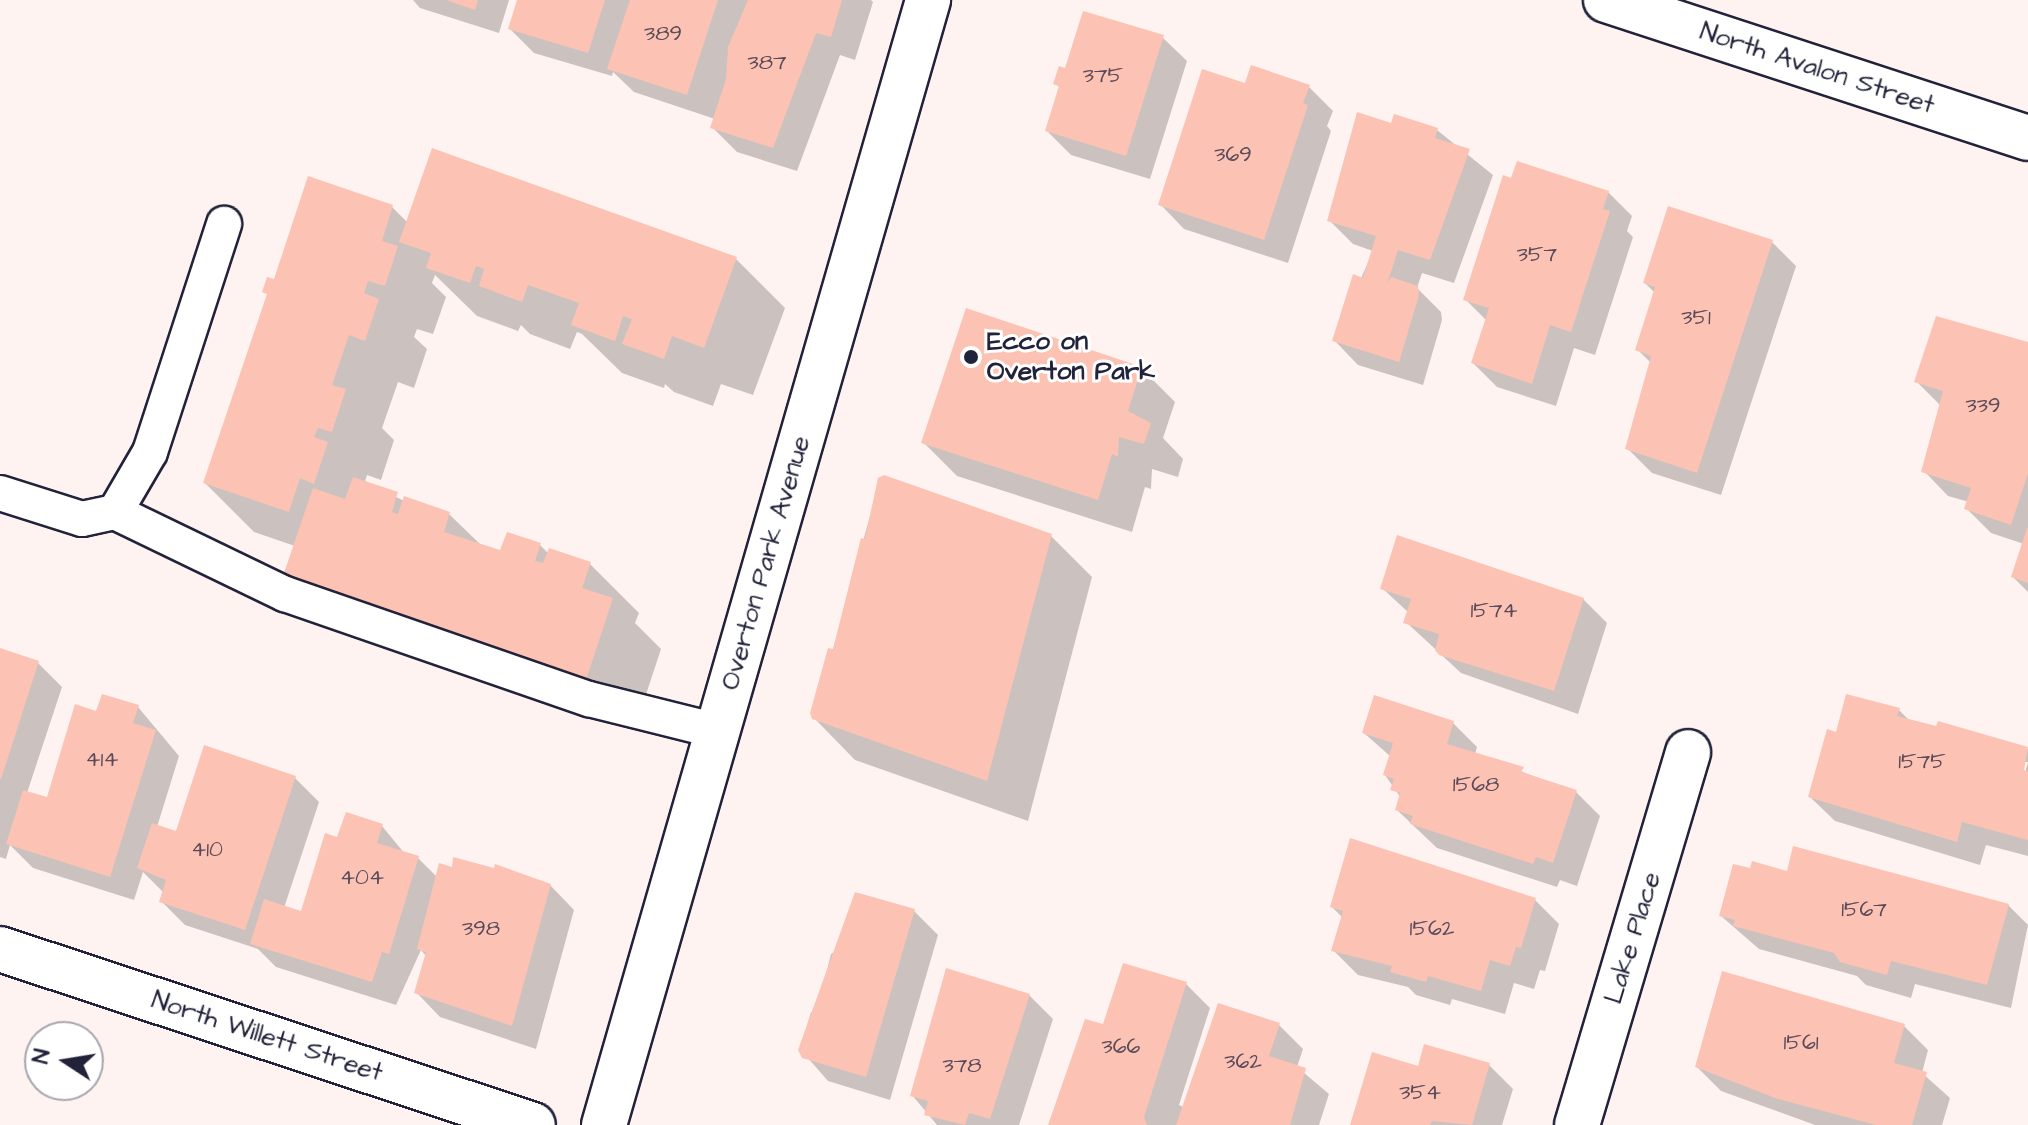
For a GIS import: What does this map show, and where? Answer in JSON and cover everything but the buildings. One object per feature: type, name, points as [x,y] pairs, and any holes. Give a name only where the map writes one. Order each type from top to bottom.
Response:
[{"type":"street","name":"Overton Park Avenue","points":[[604,1125],[928,0]]},
{"type":"street","name":"North Avalon Street","points":[[1606,0],[2028,138]]},
{"type":"street","name":"Lake Place","points":[[1577,1125],[1688,752]]},
{"type":"street","name":"North Willett Street","points":[[0,949],[533,1125]]},
{"type":"lane","points":[[115,512],[150,452],[224,224]]},
{"type":"lane","points":[[0,493],[82,519],[115,512],[285,594],[589,699],[717,731]]},
{"type":"place","name":"Ecco on Overton Park","points":[[971,357]]}]
